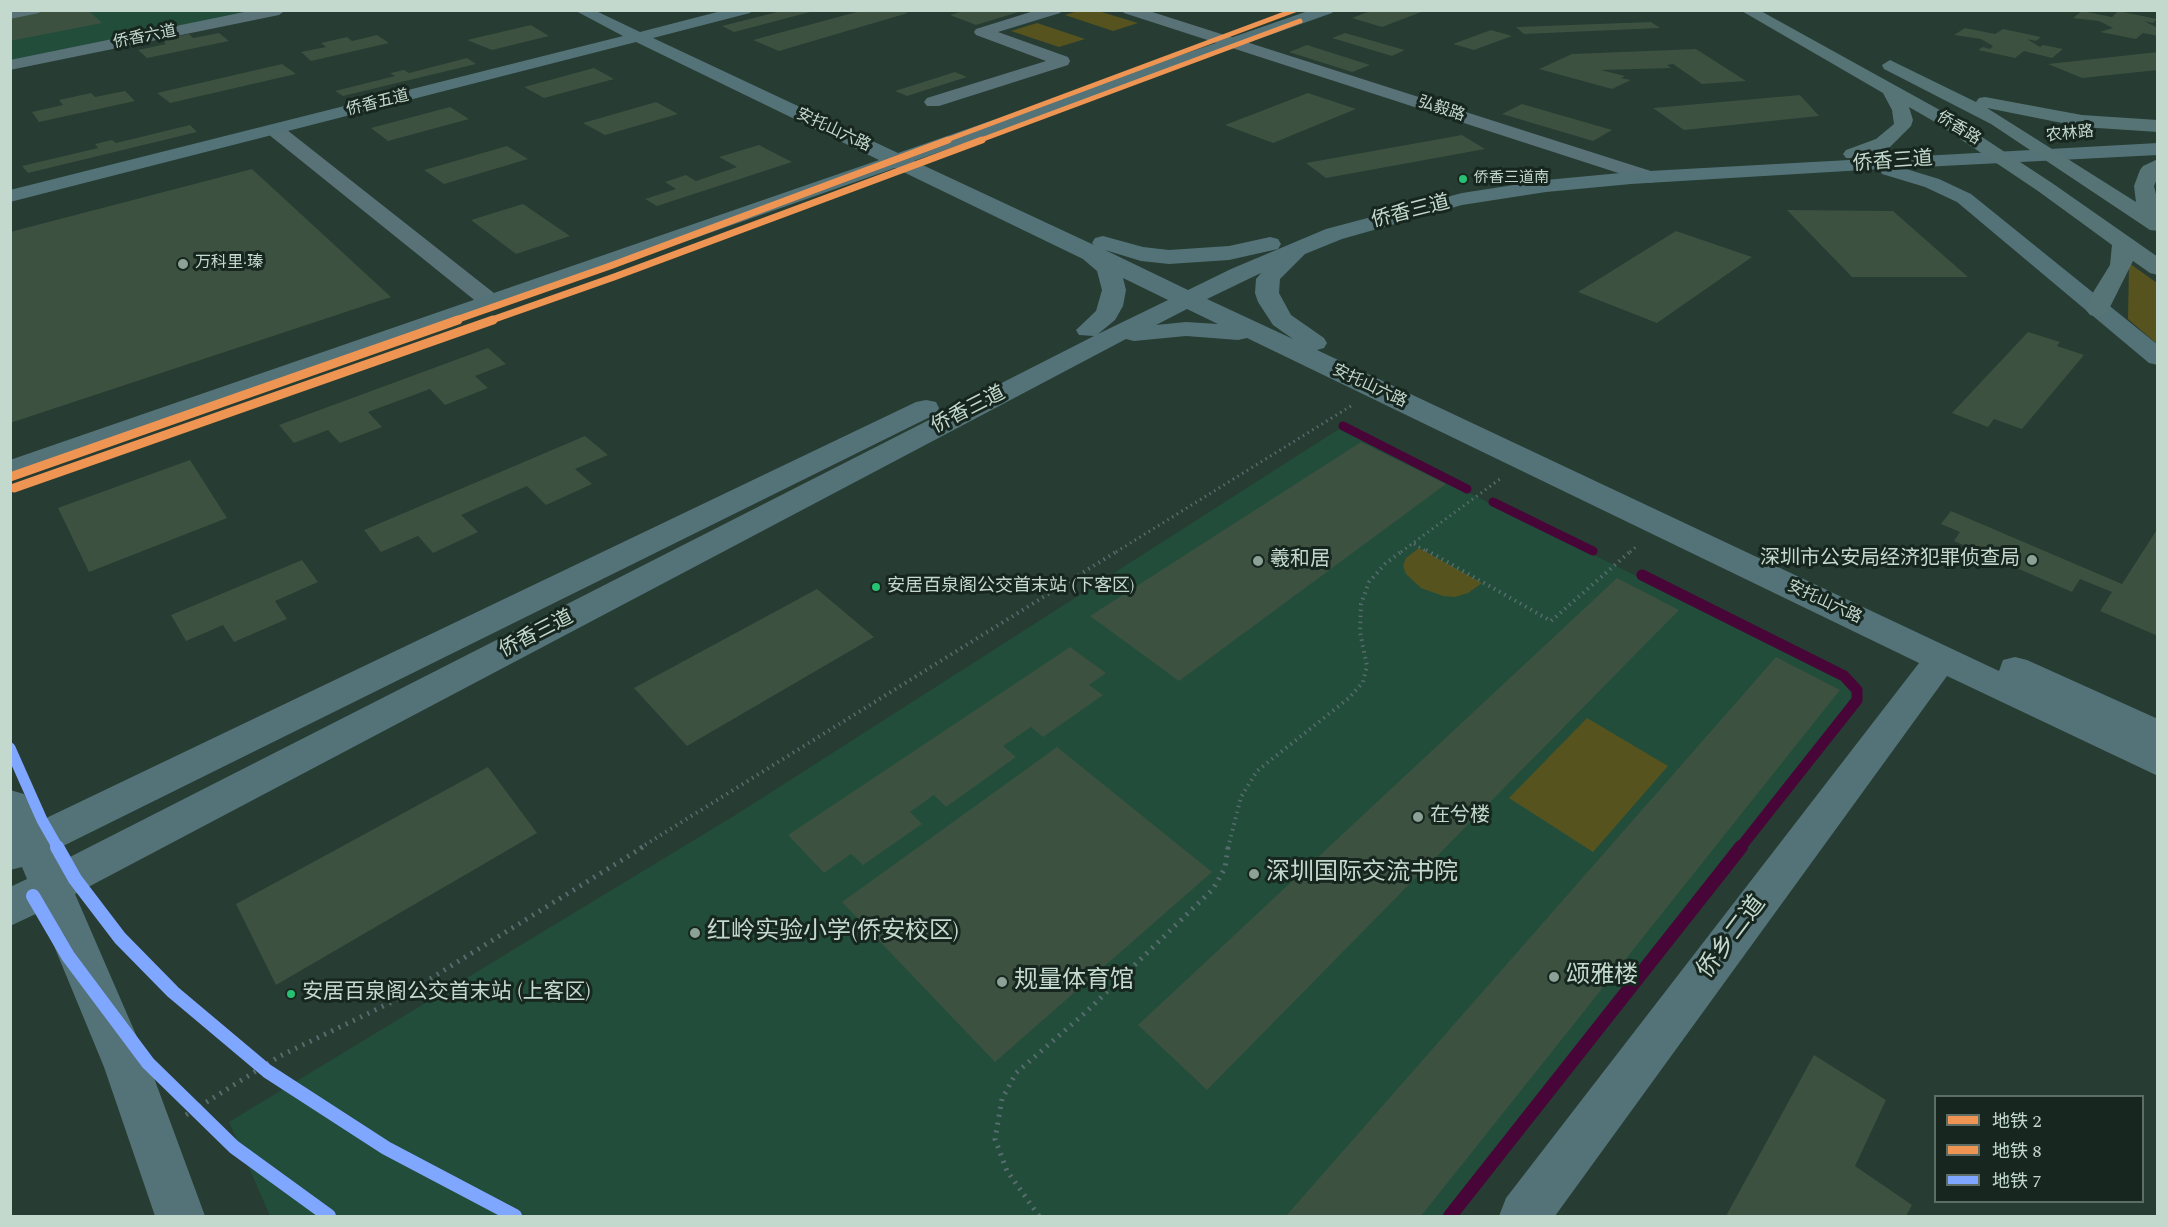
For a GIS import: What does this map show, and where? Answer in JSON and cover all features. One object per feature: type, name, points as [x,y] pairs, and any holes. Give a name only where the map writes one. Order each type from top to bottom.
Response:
[{"type":"main road","name":"侨香路","points":[[1747,10],[1890,89],[1992,151],[2157,267]]},
{"type":"main road","name":"侨香路","points":[[1877,58],[2029,140],[2157,225]]},
{"type":"main road","points":[[1929,85],[2042,115],[2117,125],[2157,126]]},
{"type":"main road","points":[[1856,160],[1883,143],[1902,126],[1904,120],[1901,110],[1890,89]]},
{"type":"main road","points":[[2157,165],[2150,170],[2144,186],[2147,203],[2157,220]]},
{"type":"main road","points":[[2098,310],[2101,299],[2121,265],[2124,254],[2123,243]]},
{"type":"street","points":[[10,15],[34,10]]},
{"type":"street","name":"侨香六道","points":[[10,65],[279,10]]},
{"type":"street","name":"安托山六路","points":[[581,10],[645,36],[1186,291],[1315,343],[2157,735]]},
{"type":"street","name":"安托山六路","points":[[603,10],[645,36]]},
{"type":"street","name":"侨香五道","points":[[10,196],[745,10]]},
{"type":"street","points":[[933,102],[1062,61],[982,32],[1055,10]]},
{"type":"street","name":"弘毅路","points":[[1128,10],[1637,173]]},
{"type":"street","points":[[10,470],[1327,10]]},
{"type":"street","name":"农林路","points":[[1992,151],[2029,140],[2157,126]]},
{"type":"street","points":[[275,130],[491,302]]},
{"type":"street","name":"农林路","points":[[1992,151],[2052,154],[2157,149]]},
{"type":"street","name":"侨香三道","points":[[21,849],[1089,339],[1186,291],[1270,244],[1360,212],[1434,194],[1550,175],[1637,173],[1992,151]]},
{"type":"street","points":[[1856,160],[1916,177],[1964,198],[2157,358]]},
{"type":"street","name":"侨香三道","points":[[1186,291],[1373,222],[1462,200],[1637,173]]},
{"type":"street","points":[[1315,242],[1286,259],[1273,272],[1267,285],[1270,302],[1275,312],[1290,328],[1315,343]]},
{"type":"street","points":[[1090,246],[1169,257],[1229,253],[1270,244]]},
{"type":"street","points":[[1089,339],[1111,306],[1114,290],[1111,275],[1090,246]]},
{"type":"street","name":"安托山六路","points":[[1186,291],[1279,344],[2157,762]]},
{"type":"street","points":[[1089,339],[1186,329],[1235,332],[1279,344]]},
{"type":"street","name":"侨香三道","points":[[10,908],[1089,339]]},
{"type":"street","name":"侨乡二道","points":[[1524,1216],[1941,659]]},
{"type":"street","points":[[10,805],[21,849],[50,888],[127,1067],[180,1216]]},
{"type":"path","points":[[151,1137],[280,1056],[396,1000],[1377,390]]},
{"type":"path","points":[[1039,1216],[1007,1171],[995,1139],[1002,1099],[1016,1074],[1085,1013],[1213,890],[1225,868],[1228,846],[1241,797],[1257,771],[1349,698],[1363,682],[1367,666],[1360,632],[1361,604],[1369,582],[1385,564],[1525,461]]},
{"type":"path","points":[[1414,544],[1551,621],[1615,565]]},
{"type":"shaded area","points":[[1081,10],[1098,11],[1138,23],[1113,31],[1065,15]]},
{"type":"shaded area","points":[[11,11],[264,11],[11,62]]},
{"type":"shaded area","points":[[1037,23],[1085,39],[1059,47],[1011,31]]},
{"type":"shaded area","points":[[2129,263],[2157,283],[2157,344],[2128,319]]},
{"type":"shaded area","name":"深圳国际交流书院","points":[[1342,427],[1491,504],[1842,678],[1852,687],[1853,697],[1445,1216],[270,1216],[229,1122],[737,814]]},
{"type":"shaded area","points":[[1419,548],[1482,583],[1468,593],[1455,597],[1443,596],[1421,588],[1406,574],[1403,566],[1406,558]]},
{"type":"shaded area","points":[[1587,718],[1668,766],[1593,852],[1509,798]]},
{"type":"building","points":[[48,10],[88,10],[102,23],[10,41],[10,17]]},
{"type":"building","points":[[785,10],[814,11],[734,32],[722,26]]},
{"type":"building","points":[[864,10],[899,10],[908,13],[779,51],[753,40]]},
{"type":"building","points":[[967,10],[1022,11],[976,25],[950,15]]},
{"type":"building","points":[[1373,10],[1424,11],[1382,27],[1352,18]]},
{"type":"building","points":[[2082,11],[2112,17],[2118,11],[2157,19],[2153,23],[2144,21],[2158,28],[2158,36],[2143,33],[2136,39],[2100,32],[2113,28],[2099,21],[2073,18]]},
{"type":"building","points":[[1651,22],[1660,28],[1524,34],[1516,27]]},
{"type":"building","points":[[531,25],[549,36],[492,50],[467,40]]},
{"type":"building","points":[[1965,28],[1995,34],[2003,29],[2041,37],[2036,41],[2027,39],[2040,47],[2043,45],[2063,49],[2052,58],[2024,51],[2015,58],[1978,50],[1983,47],[1990,49],[1993,46],[1981,39],[1954,35]]},
{"type":"building","points":[[1491,30],[1512,36],[1474,50],[1453,44]]},
{"type":"building","points":[[219,33],[229,41],[147,58],[138,50],[166,44],[161,40],[189,34],[193,38]]},
{"type":"building","points":[[1345,33],[1405,50],[1392,56],[1332,38]]},
{"type":"building","points":[[377,35],[389,43],[311,61],[301,52],[326,47],[321,43],[347,37],[352,41]]},
{"type":"building","points":[[1307,45],[1370,65],[1352,72],[1289,52]]},
{"type":"building","points":[[1696,49],[1746,81],[1702,84],[1673,64],[1667,65],[1671,68],[1601,70],[1625,76],[1621,78],[1631,80],[1612,89],[1539,69],[1572,54]]},
{"type":"building","points":[[2158,52],[2158,70],[2082,78],[2048,64]]},
{"type":"building","points":[[467,58],[476,64],[343,96],[335,91],[395,76],[390,73],[404,70],[409,73]]},
{"type":"building","points":[[282,64],[296,74],[170,103],[157,93]]},
{"type":"building","points":[[594,68],[614,79],[544,98],[524,87]]},
{"type":"building","points":[[955,72],[967,77],[907,96],[895,91]]},
{"type":"building","points":[[125,91],[135,101],[39,122],[32,112],[63,105],[59,100],[91,93],[95,97]]},
{"type":"building","points":[[1308,93],[1356,109],[1273,143],[1225,125]]},
{"type":"building","points":[[1800,95],[1819,116],[1684,130],[1653,108]]},
{"type":"building","points":[[656,102],[678,114],[605,135],[583,123]]},
{"type":"building","points":[[1522,104],[1612,130],[1593,141],[1502,114]]},
{"type":"building","points":[[450,107],[469,119],[388,141],[371,128]]},
{"type":"building","points":[[190,125],[197,132],[28,173],[22,166],[98,148],[95,144],[112,140],[116,143]]},
{"type":"building","points":[[1462,135],[1485,149],[1326,178],[1306,163]]},
{"type":"building","points":[[759,145],[792,162],[657,206],[645,199],[676,189],[665,182],[686,175],[696,181],[737,167],[719,157]]},
{"type":"building","points":[[507,146],[528,159],[444,184],[424,170]]},
{"type":"building","name":"万科里·瑧","points":[[252,169],[391,297],[10,423],[10,232]]},
{"type":"building","points":[[523,204],[570,236],[516,254],[471,220]]},
{"type":"building","points":[[1787,210],[1893,211],[1968,277],[1852,277]]},
{"type":"building","points":[[1676,231],[1752,257],[1657,323],[1578,292]]},
{"type":"building","points":[[2028,332],[2060,342],[2057,346],[2084,355],[2022,429],[1994,419],[1988,427],[1952,413]]},
{"type":"building","points":[[488,348],[506,364],[475,376],[488,388],[445,405],[430,389],[368,412],[382,427],[340,443],[328,430],[294,443],[279,425]]},
{"type":"building","points":[[585,436],[608,455],[575,469],[592,484],[546,505],[527,486],[461,515],[478,532],[433,553],[418,536],[381,552],[364,530]]},
{"type":"building","name":"羲和居","points":[[1361,442],[1446,484],[1179,681],[1090,616]]},
{"type":"building","points":[[190,460],[227,518],[89,572],[58,508]]},
{"type":"building","name":"深圳市公安局经济犯罪侦查局","points":[[1951,511],[2122,584],[2158,528],[2158,636],[2100,611],[2112,592],[2080,579],[2072,592],[1954,541],[1960,532],[1941,524]]},
{"type":"building","points":[[302,560],[318,582],[275,601],[287,619],[234,642],[223,625],[186,641],[171,615]]},
{"type":"building","name":"在兮楼","points":[[1617,578],[1679,610],[1207,1090],[1138,1025]]},
{"type":"building","points":[[817,589],[874,637],[687,746],[634,688]]},
{"type":"building","points":[[1070,647],[1106,673],[1089,685],[1103,695],[1043,737],[1031,727],[1003,746],[1016,757],[946,807],[934,795],[910,812],[922,824],[863,865],[851,854],[824,873],[788,835]]},
{"type":"building","name":"颂雅楼","points":[[1776,657],[1840,690],[1421,1216],[1286,1216]]},
{"type":"building","name":"规量体育馆","points":[[1057,747],[1212,872],[995,1062],[842,902]]},
{"type":"building","points":[[488,767],[537,833],[276,985],[236,904]]},
{"type":"building","points":[[1814,1055],[1886,1100],[1855,1166],[1912,1205],[1906,1216],[1726,1216]]},
{"type":"waterway","points":[[1343,426],[1467,489]]},
{"type":"waterway","points":[[1493,502],[1593,551]]},
{"type":"waterway","points":[[1642,575],[1844,676],[1857,690],[1857,700],[1740,848]]},
{"type":"waterway","points":[[1450,1216],[1741,847]]},
{"type":"metro line","name":"2","points":[[10,477],[610,266],[1295,10]]},
{"type":"metro line","name":"8","points":[[14,488],[614,277],[1300,21]]},
{"type":"metro line","name":"7","points":[[10,748],[42,820],[75,879],[120,938],[173,992],[267,1071],[386,1148],[515,1216]]},
{"type":"metro line","name":"7","points":[[33,896],[68,956],[148,1063],[234,1147],[329,1216]]},
{"type":"place","name":"侨香三道南","points":[[1463,179]]},
{"type":"place","name":"万科里·瑧","points":[[183,264]]},
{"type":"place","name":"深圳市公安局经济犯罪侦查局","points":[[2032,560]]},
{"type":"place","name":"羲和居","points":[[1258,561]]},
{"type":"place","name":"安居百泉阁公交首末站 (下客区)","points":[[876,587]]},
{"type":"place","name":"在兮楼","points":[[1418,817]]},
{"type":"place","name":"深圳国际交流书院","points":[[1254,874]]},
{"type":"place","name":"红岭实验小学(侨安校区)","points":[[695,933]]},
{"type":"place","name":"颂雅楼","points":[[1554,977]]},
{"type":"place","name":"规量体育馆","points":[[1002,982]]},
{"type":"place","name":"安居百泉阁公交首末站 (上客区)","points":[[291,994]]}]
